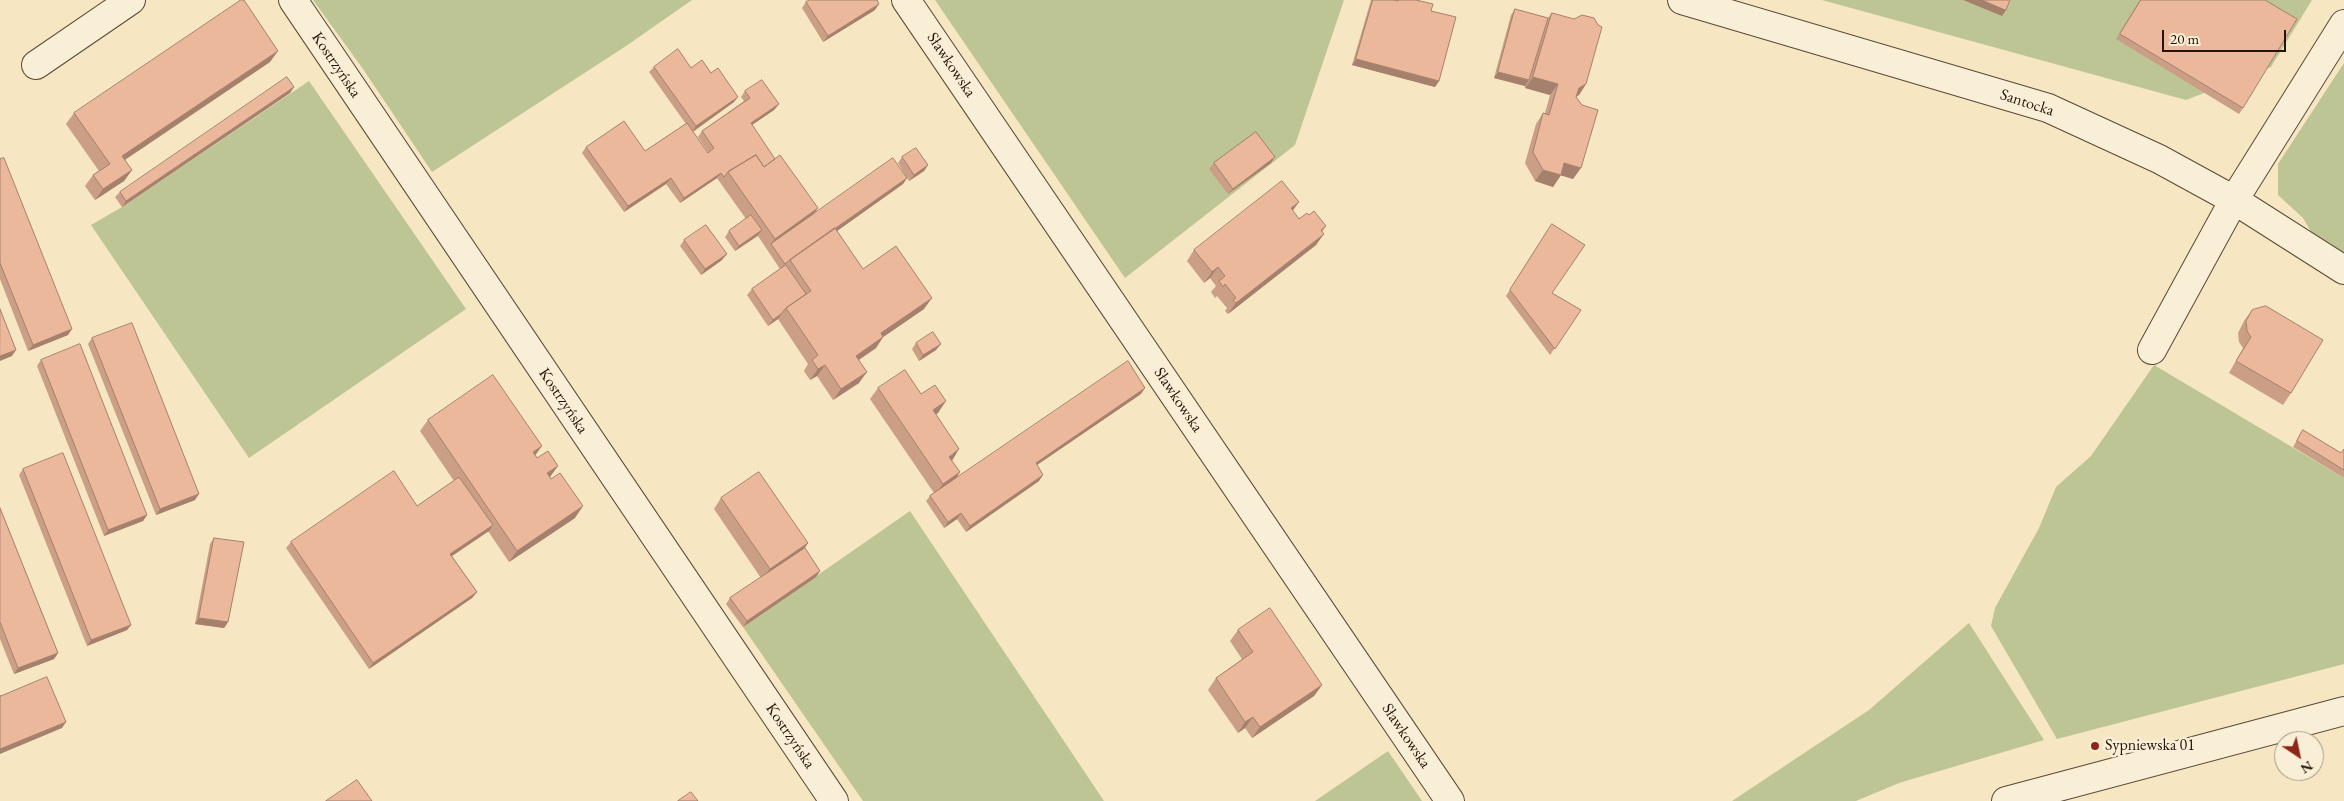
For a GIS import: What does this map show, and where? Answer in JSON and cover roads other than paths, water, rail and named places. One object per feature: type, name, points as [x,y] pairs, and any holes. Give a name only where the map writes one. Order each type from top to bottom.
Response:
[{"type":"street","points":[[36,65],[131,0]]},
{"type":"street","name":"Kostrzyńska","points":[[293,0],[834,801]]},
{"type":"street","name":"Sławkowska","points":[[906,0],[1450,801]]},
{"type":"street","name":"Santocka","points":[[1682,0],[2048,108],[2159,158],[2234,200],[2344,270]]},
{"type":"street","points":[[2152,350],[2234,200],[2344,24]]},
{"type":"street","points":[[2015,800],[2344,711]]},
{"type":"place","name":"Sypniewska 01","points":[[2095,746]]}]
